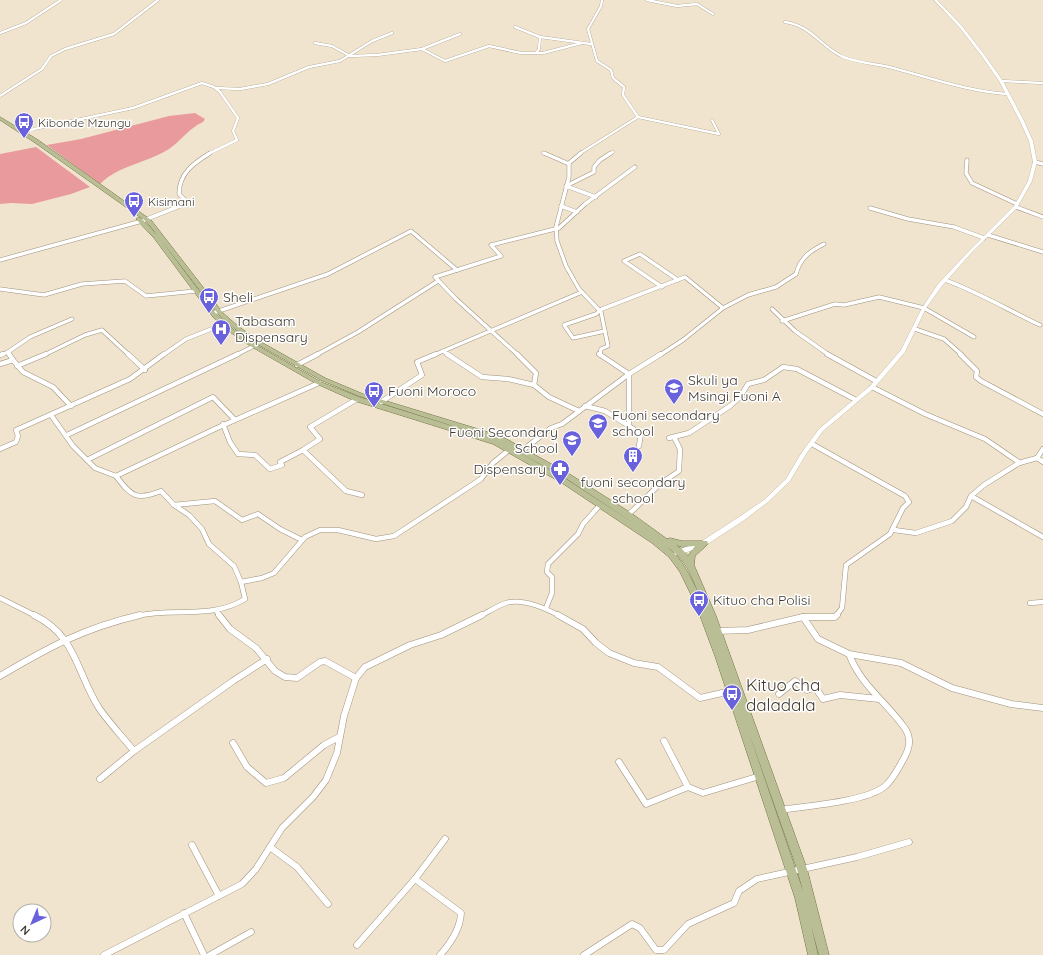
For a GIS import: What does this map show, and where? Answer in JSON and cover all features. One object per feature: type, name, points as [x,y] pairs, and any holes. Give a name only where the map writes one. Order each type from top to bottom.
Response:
[{"type":"main road","points":[[0,118],[25,133],[39,145]]},
{"type":"main road","points":[[0,122],[39,145],[124,205],[162,235],[224,324],[254,346],[319,383],[357,399],[389,410],[482,437],[510,450],[676,553],[700,604],[760,776],[800,898],[813,955]]},
{"type":"main road","points":[[144,220],[196,291],[216,312],[238,328],[297,365],[323,379],[381,402],[485,433],[523,450],[628,515],[660,537],[690,565]]},
{"type":"main road","points":[[660,537],[682,544],[704,542]]},
{"type":"main road","points":[[704,542],[695,550],[690,558],[690,565],[717,632],[802,869],[824,955]]},
{"type":"street","points":[[0,33],[26,23],[61,0]]},
{"type":"street","points":[[0,96],[42,69],[51,56],[65,49],[114,34],[158,0]]},
{"type":"street","points":[[602,0],[601,6],[588,29],[590,44],[598,61],[611,70],[613,78],[624,87],[623,95],[638,117]]},
{"type":"street","points":[[647,0],[677,6],[697,4],[713,14]]},
{"type":"street","points":[[676,553],[704,542],[766,501],[788,480],[822,430],[872,387],[903,351],[924,308],[952,271],[1016,205],[1030,181],[1034,162],[1031,141],[1022,121],[1001,81],[970,38],[935,0]]},
{"type":"street","points":[[786,22],[802,26],[822,40],[826,47],[843,56],[916,74],[959,88],[982,93],[1007,94]]},
{"type":"street","points":[[515,27],[540,37],[590,44]]},
{"type":"street","points":[[25,133],[34,129],[134,108],[202,83],[214,87],[240,89],[256,87],[309,68],[328,65],[350,56],[372,41],[392,33]]},
{"type":"street","points":[[315,42],[332,46],[350,56],[378,55],[422,49],[460,34]]},
{"type":"street","points":[[536,53],[539,49],[540,37]]},
{"type":"street","points":[[422,49],[446,61],[489,46],[521,53],[540,54],[582,43]]},
{"type":"street","points":[[1001,81],[1043,82]]},
{"type":"street","points":[[0,260],[144,220],[186,203],[179,194],[178,187],[179,181],[184,174],[208,155],[237,140],[233,131],[238,118],[237,114],[220,92],[214,87]]},
{"type":"street","points":[[629,374],[615,363],[601,356],[599,353],[601,349],[608,346],[601,312],[582,292],[566,266],[557,241],[556,227],[566,186],[568,164],[578,155],[604,140],[622,125],[638,117],[719,134],[712,120]]},
{"type":"street","points":[[566,186],[594,172],[594,167],[600,160],[613,152]]},
{"type":"street","points":[[543,153],[568,164]]},
{"type":"street","points":[[967,160],[966,173],[972,183],[1043,217]]},
{"type":"street","points":[[1034,162],[1043,164]]},
{"type":"street","points":[[534,385],[536,373],[515,352],[490,331],[435,277],[501,256],[491,245],[556,227],[559,228],[577,212],[635,167]]},
{"type":"street","points":[[566,186],[596,197]]},
{"type":"street","points":[[561,206],[577,212]]},
{"type":"street","points":[[870,208],[908,219],[954,227],[1043,252]]},
{"type":"street","points":[[216,312],[328,274],[410,231],[452,264],[457,270]]},
{"type":"street","points":[[523,450],[551,428],[562,424],[629,374],[682,340],[723,308],[748,295],[770,289],[786,281],[796,274],[800,260],[810,251],[824,244]]},
{"type":"street","points":[[662,287],[624,261],[640,254],[678,280]]},
{"type":"street","points":[[605,332],[573,338],[564,325],[601,312],[602,309],[685,277],[723,308]]},
{"type":"street","points":[[945,280],[969,289],[985,299],[1040,325]]},
{"type":"street","points":[[0,289],[44,295],[82,284],[125,281],[146,296],[196,291]]},
{"type":"street","points":[[297,365],[358,332],[438,281]]},
{"type":"street","points":[[381,402],[422,375],[417,362],[582,292]]},
{"type":"street","points":[[782,321],[835,304],[844,305],[879,297],[924,308],[974,337]]},
{"type":"street","points":[[772,309],[782,321],[831,358],[876,381]]},
{"type":"street","points":[[0,355],[8,352],[30,337],[72,319]]},
{"type":"street","points":[[0,449],[16,442],[18,436],[16,430],[72,406],[145,370],[187,339],[195,335],[216,330],[224,324]]},
{"type":"street","points":[[915,329],[944,339],[973,365],[977,371],[976,377],[980,381],[1043,414]]},
{"type":"street","points":[[17,366],[60,348],[85,335],[102,330],[145,370]]},
{"type":"street","points":[[67,435],[254,346]]},
{"type":"street","points":[[443,351],[482,377],[508,379],[534,385],[549,396],[579,411]]},
{"type":"street","points":[[8,352],[23,374],[46,383],[61,394],[72,406]]},
{"type":"street","points":[[0,364],[13,360]]},
{"type":"street","points":[[669,438],[679,438],[697,429],[717,413],[730,407],[738,400],[748,384],[765,380],[782,366],[790,366],[797,369],[856,400]]},
{"type":"street","points":[[629,374],[629,426]]},
{"type":"street","points":[[116,476],[223,424],[265,408],[319,383]]},
{"type":"street","points":[[872,387],[926,414],[985,439],[1020,463]]},
{"type":"street","points":[[87,460],[213,397],[234,419]]},
{"type":"street","points":[[223,424],[236,452],[242,455],[255,455],[270,469],[282,465],[280,462],[320,439],[310,427],[357,399]]},
{"type":"street","points":[[585,406],[605,411],[641,434],[639,446]]},
{"type":"street","points":[[0,676],[65,638],[101,625],[162,611],[191,613],[217,612],[238,604],[245,599],[241,582],[234,566],[209,544],[202,529],[189,515],[174,505],[161,492],[148,497],[136,498],[131,495],[116,476],[95,468],[73,446],[67,435],[51,415]]},
{"type":"street","points":[[628,515],[660,484],[679,471],[680,450],[675,439]]},
{"type":"street","points":[[717,632],[748,630],[803,617],[836,617],[842,608],[846,565],[894,530],[903,508],[909,502],[905,496],[812,444]]},
{"type":"street","points":[[894,530],[916,532],[952,522],[966,507],[971,496],[984,485],[1020,463],[1037,458],[1043,448]]},
{"type":"street","points":[[303,450],[340,487],[362,495]]},
{"type":"street","points":[[241,582],[273,574],[302,540],[315,531],[328,529],[377,539],[387,539],[394,536],[481,479],[493,463],[510,450]]},
{"type":"street","points":[[1037,458],[1043,462]]},
{"type":"street","points":[[971,496],[1043,537]]},
{"type":"street","points":[[174,505],[214,501],[242,520],[258,514],[280,529],[302,540]]},
{"type":"street","points":[[546,608],[553,587],[552,577],[547,572],[548,564],[578,534],[583,524],[600,505]]},
{"type":"street","points":[[0,598],[45,620],[65,638],[99,708],[134,751]]},
{"type":"street","points":[[104,955],[242,884],[256,869],[282,828],[313,797],[326,780],[334,762],[339,737],[356,678],[365,667],[373,661],[420,640],[441,635],[506,603],[516,602],[546,608],[583,628],[596,643],[609,652],[634,664],[658,667],[700,698],[731,691]]},
{"type":"street","points":[[1030,603],[1043,602]]},
{"type":"street","points":[[217,612],[230,629],[256,648],[267,659],[275,671],[290,679],[297,678],[320,662],[325,661],[356,678]]},
{"type":"street","points":[[803,617],[818,638],[849,654],[901,663],[952,688],[1011,704],[1043,708]]},
{"type":"street","points":[[780,810],[854,798],[873,793],[884,787],[892,778],[909,750],[910,738],[904,727],[855,670],[849,654]]},
{"type":"street","points":[[100,779],[134,751],[187,715],[240,675],[267,659]]},
{"type":"street","points":[[779,694],[795,681],[807,690],[815,687],[824,699],[840,695],[879,699]]},
{"type":"street","points":[[233,743],[240,751],[242,760],[247,768],[266,783],[284,778],[328,740],[339,737]]},
{"type":"street","points":[[664,741],[688,786],[703,793],[760,776]]},
{"type":"street","points":[[619,762],[646,804],[688,786]]},
{"type":"street","points":[[357,945],[415,879],[445,839]]},
{"type":"street","points":[[584,955],[632,924],[636,924],[645,932],[656,950],[661,952],[665,951],[680,931],[695,918],[734,903],[739,891],[757,879],[857,857],[909,842]]},
{"type":"street","points":[[192,845],[219,896]]},
{"type":"street","points":[[270,847],[296,867],[328,904]]},
{"type":"street","points":[[415,879],[461,913],[461,918],[450,944],[440,955]]},
{"type":"street","points":[[184,913],[204,955]]},
{"type":"street","points":[[210,955],[250,932]]},
{"type":"shaded area","name":"Kibonde Mzungu","points":[[195,113],[205,119],[203,122],[193,128],[169,149],[152,158],[116,172],[100,184],[47,145],[81,139],[169,116]]},
{"type":"shaded area","name":"Kibonde Mzungu","points":[[36,147],[90,187],[71,194],[32,204],[0,204],[0,154]]},
{"type":"place","name":"Kibonde Mzungu","points":[[24,139]]},
{"type":"place","name":"Kisimani","points":[[134,218]]},
{"type":"place","name":"Sheli","points":[[209,314]]},
{"type":"place","name":"Tabasam Dispensary","points":[[221,346]]},
{"type":"place","name":"Skuli ya Msingi Fuoni A","points":[[674,405]]},
{"type":"place","name":"Fuoni Moroco","points":[[374,408]]},
{"type":"place","name":"Fuoni secondary school","points":[[598,440]]},
{"type":"place","name":"Fuoni Secondary School","points":[[572,457]]},
{"type":"place","name":"fuoni secondary school","points":[[633,473]]},
{"type":"place","name":"Dispensary","points":[[560,486]]},
{"type":"place","name":"Kituo cha Polisi","points":[[699,617]]},
{"type":"place","name":"Kituo cha daladala","points":[[732,711]]}]
